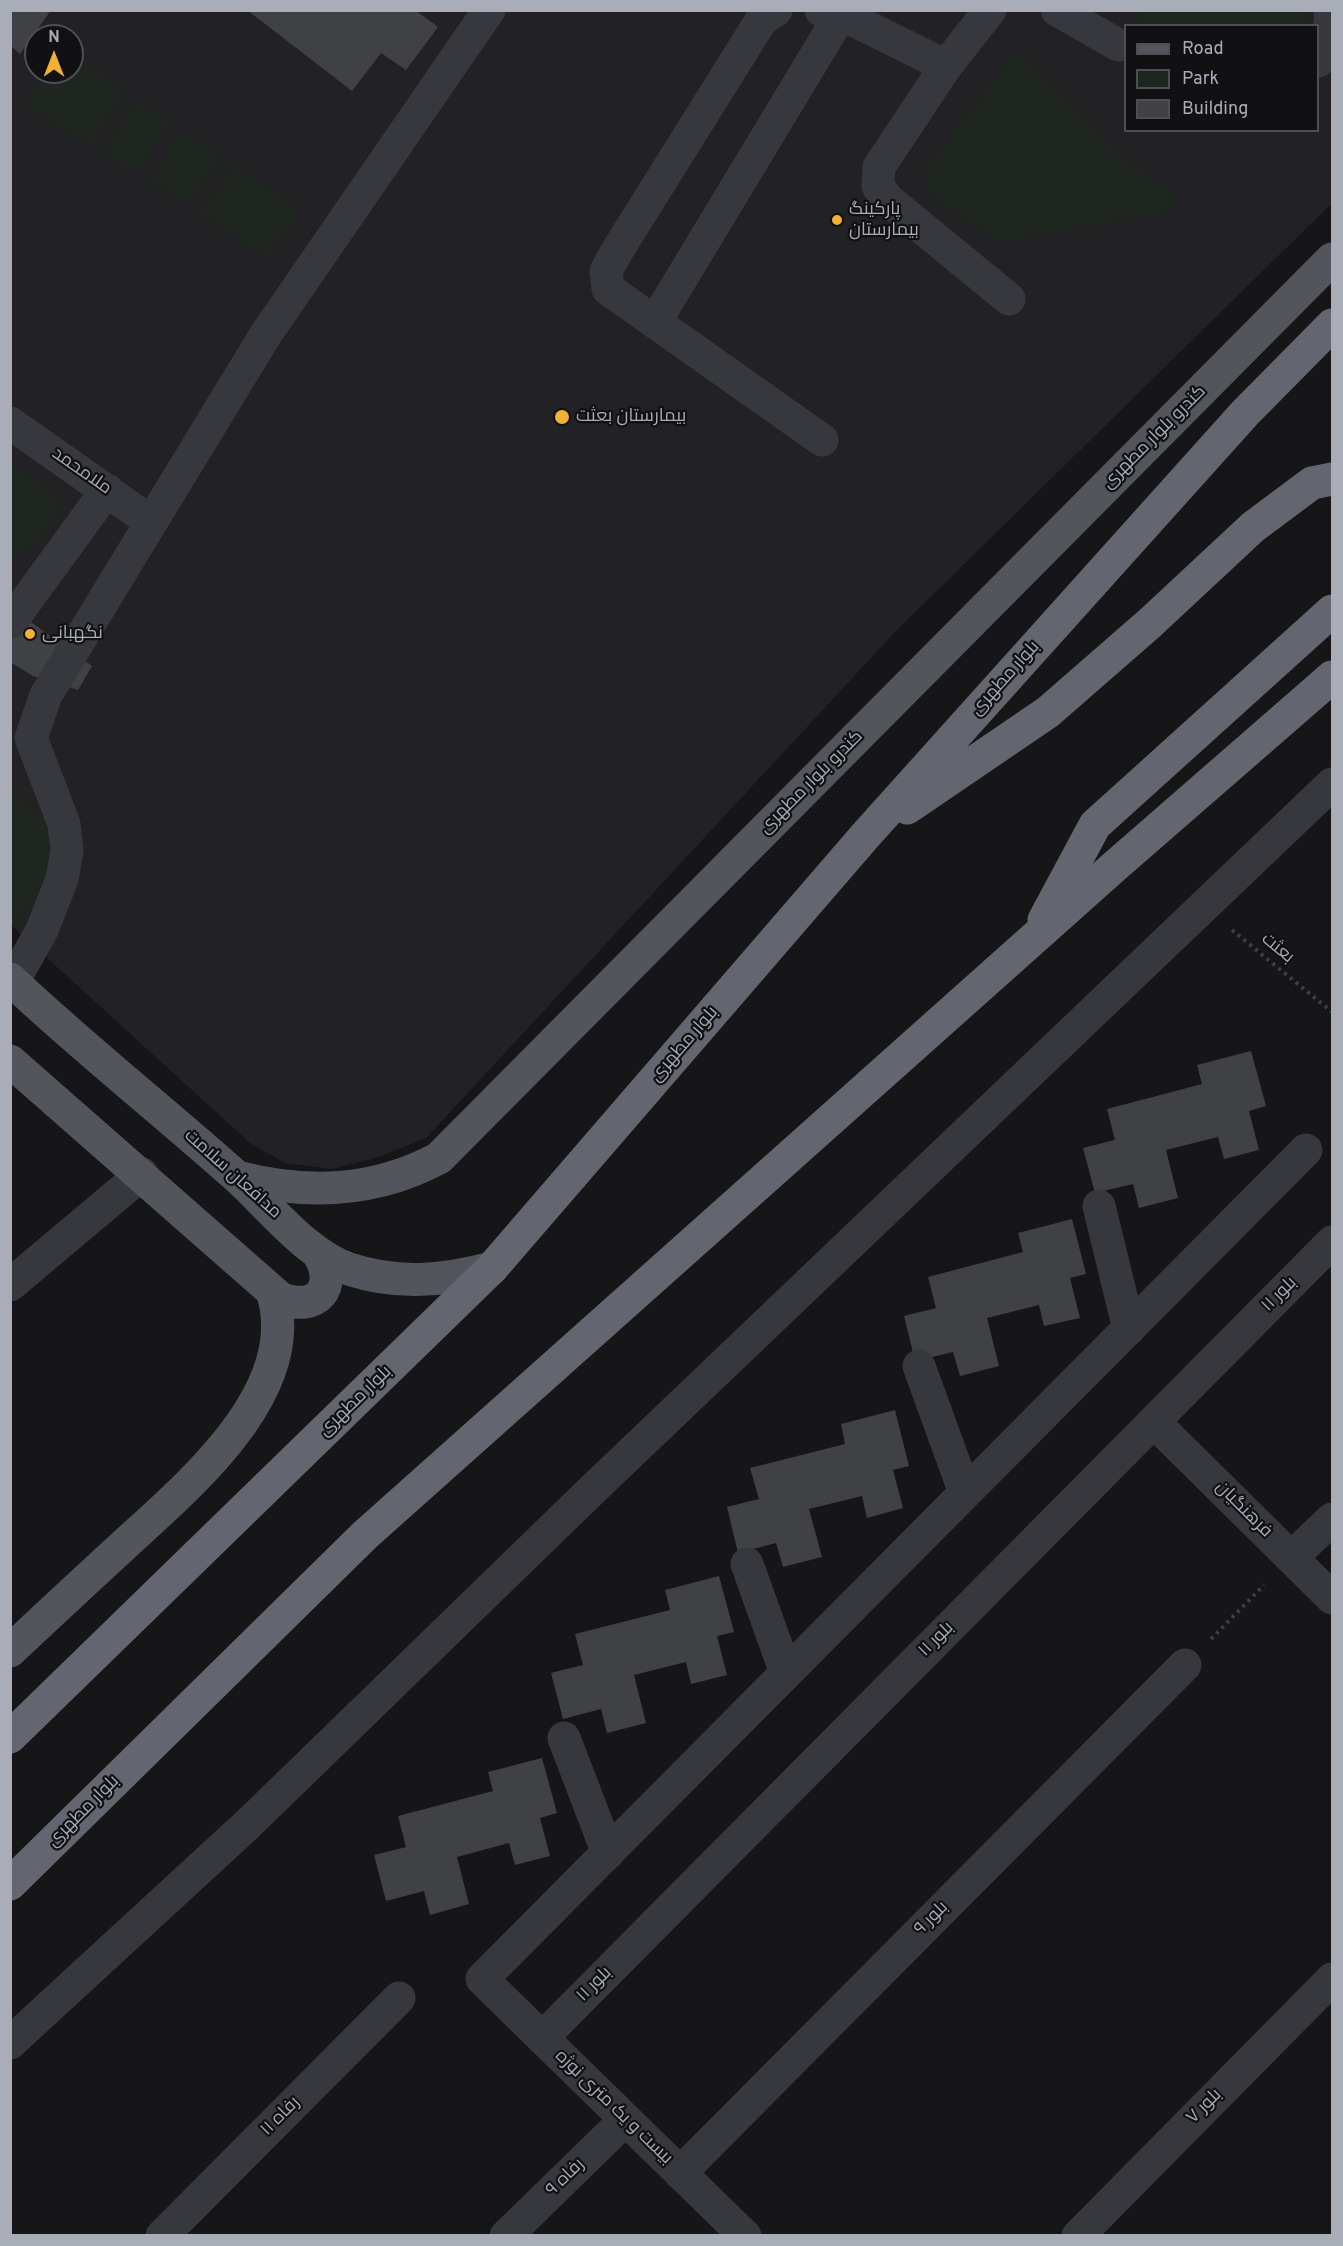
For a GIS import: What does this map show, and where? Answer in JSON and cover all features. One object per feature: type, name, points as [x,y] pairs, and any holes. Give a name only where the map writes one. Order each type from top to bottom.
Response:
[{"type":"highway","name":"بلوار مطهری","points":[[10,1737],[492,1268],[865,836],[1245,413],[1332,326]]},
{"type":"highway","points":[[865,836],[1048,712],[1150,623],[1252,527],[1312,483],[1332,479]]},
{"type":"highway","points":[[1033,940],[1095,825],[1332,611]]},
{"type":"highway","name":"بلوار مطهری","points":[[10,1884],[365,1535],[1332,677]]},
{"type":"main road","name":"کندرو بلوار مطهری","points":[[237,1177],[293,1189],[339,1189],[409,1174],[439,1158],[1332,259]]},
{"type":"main road","name":"مدافعان سلامت","points":[[12,980],[237,1177],[318,1253],[347,1268],[393,1278],[444,1280],[492,1268]]},
{"type":"main road","points":[[10,1061],[142,1174],[272,1292],[291,1302],[303,1303],[321,1295],[327,1276],[325,1264],[318,1253]]},
{"type":"main road","points":[[10,1651],[176,1497],[227,1446],[251,1411],[264,1383],[274,1350],[279,1327],[278,1310],[272,1292]]},
{"type":"street","points":[[12,980],[42,930],[62,879],[67,851],[64,824],[21,730],[46,695],[266,334],[489,10]]},
{"type":"street","points":[[776,10],[762,19],[606,271],[608,289],[822,440]]},
{"type":"street","points":[[990,10],[946,66],[879,167],[878,186],[887,200],[1009,299]]},
{"type":"street","points":[[1057,10],[1122,52]]},
{"type":"street","points":[[1112,10],[1122,52]]},
{"type":"street","points":[[655,322],[831,12],[946,66]]},
{"type":"street","name":"ملامحمد","points":[[10,423],[151,522]]},
{"type":"street","points":[[10,623],[107,490]]},
{"type":"street","points":[[10,2043],[248,1824],[590,1492],[1332,784]]},
{"type":"street","points":[[564,1738],[608,1853],[1306,1150]]},
{"type":"street","points":[[10,1285],[142,1174]]},
{"type":"street","points":[[1099,1206],[1129,1329]]},
{"type":"street","name":"بلور ۱۱","points":[[542,2038],[1332,1242]]},
{"type":"street","points":[[919,1366],[965,1493]]},
{"type":"street","name":"فرهنگیان","points":[[1154,1422],[1332,1598]]},
{"type":"street","points":[[1292,1557],[1332,1519]]},
{"type":"street","points":[[747,1564],[786,1673]]},
{"type":"street","name":"بلور ۹","points":[[680,2173],[1185,1665]]},
{"type":"street","name":"بیست و یک متری نوژه","points":[[608,1853],[482,1979],[745,2235]]},
{"type":"street","name":"بلور ۷","points":[[1078,2235],[1332,1979]]},
{"type":"street","name":"رفاه ۱۱","points":[[162,2235],[399,1998]]},
{"type":"street","name":"رفاه ۹","points":[[506,2235],[625,2120]]},
{"type":"path","name":"بعثت","points":[[1204,907],[1332,1012]]},
{"type":"path","points":[[1185,1665],[1292,1557]]},
{"type":"shaded area","name":"بیمارستان بعثت","points":[[10,11],[1332,11],[1332,203],[896,631],[426,1138],[379,1157],[332,1169],[285,1163],[250,1143],[11,925]]},
{"type":"green space","points":[[1139,10],[1306,11],[1305,24],[1141,24]]},
{"type":"green space","points":[[1014,53],[1042,75],[1113,150],[1161,183],[1174,197],[1172,207],[1159,214],[1007,241],[995,239],[932,196],[926,185],[925,171]]},
{"type":"green space","points":[[84,64],[126,90],[90,145],[25,106],[39,84],[84,84]]},
{"type":"green space","points":[[137,99],[171,121],[136,173],[103,154]]},
{"type":"green space","points":[[182,130],[220,155],[189,204],[149,181]]},
{"type":"green space","points":[[235,164],[301,210],[267,258],[202,215]]},
{"type":"green space","points":[[11,464],[64,502],[35,546],[11,558]]},
{"type":"green space","points":[[10,790],[32,807],[48,825],[54,845],[44,890],[15,923],[10,918]]},
{"type":"building","points":[[10,10],[51,10],[41,24],[24,24],[24,48],[20,54],[10,45]]},
{"type":"building","points":[[247,10],[415,10],[438,27],[406,70],[381,53],[352,91]]},
{"type":"building","name":"نگهبانی","points":[[10,607],[92,666],[78,690],[33,676],[10,662]]},
{"type":"building","points":[[1251,1051],[1266,1106],[1249,1111],[1259,1150],[1224,1159],[1218,1137],[1166,1150],[1178,1198],[1139,1208],[1133,1184],[1095,1193],[1083,1148],[1115,1140],[1107,1109],[1202,1084],[1197,1065]]},
{"type":"building","points":[[1072,1219],[1086,1274],[1070,1278],[1080,1318],[1044,1326],[1039,1305],[987,1318],[999,1366],[960,1376],[953,1352],[915,1361],[904,1316],[936,1308],[928,1277],[1023,1252],[1018,1233]]},
{"type":"building","points":[[895,1410],[909,1466],[893,1470],[903,1508],[867,1518],[862,1496],[809,1509],[822,1557],[783,1567],[776,1543],[738,1553],[727,1507],[759,1499],[750,1468],[845,1444],[841,1424]]},
{"type":"building","points":[[719,1576],[734,1632],[717,1636],[727,1675],[691,1684],[686,1662],[634,1675],[646,1723],[607,1733],[601,1709],[563,1719],[551,1673],[583,1665],[575,1634],[670,1610],[665,1590]]},
{"type":"building","points":[[542,1758],[557,1813],[540,1818],[550,1856],[515,1865],[509,1843],[457,1857],[469,1904],[430,1915],[424,1891],[386,1901],[374,1855],[406,1847],[398,1816],[493,1791],[488,1772]]},
{"type":"place","name":"پارکینگ بیمارستان","points":[[837,220]]},
{"type":"place","name":"بیمارستان بعثت","points":[[562,417]]},
{"type":"place","name":"نگهبانی","points":[[30,634]]}]
